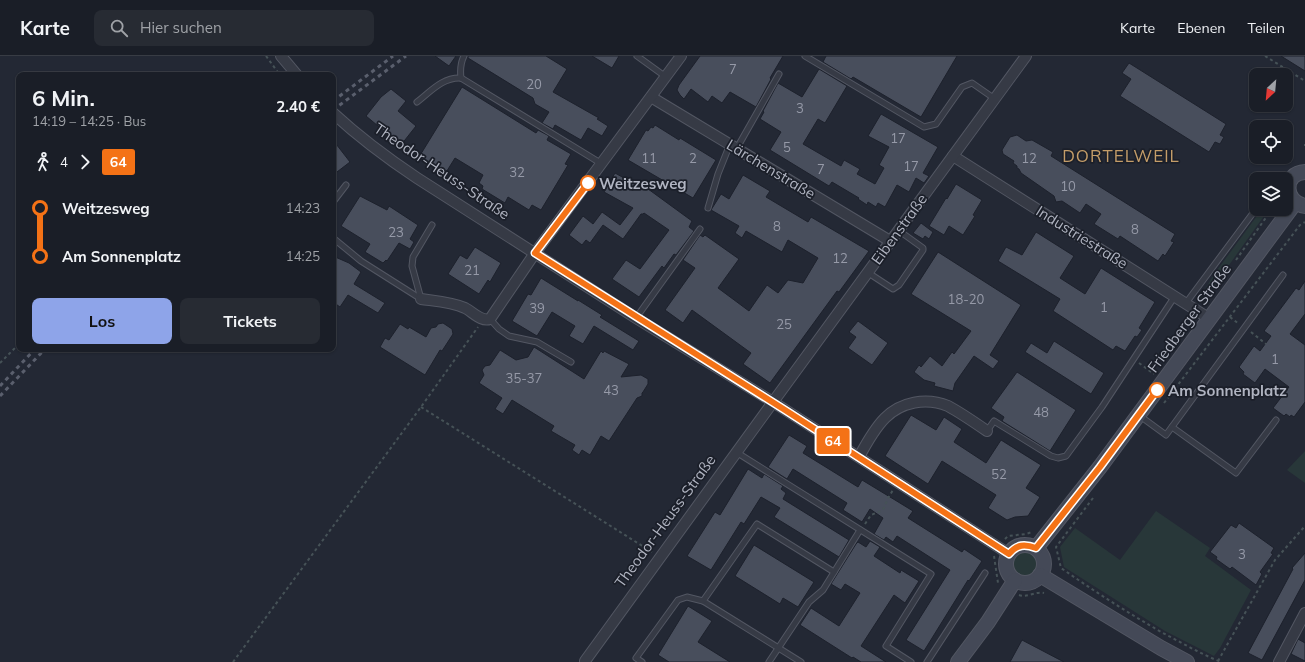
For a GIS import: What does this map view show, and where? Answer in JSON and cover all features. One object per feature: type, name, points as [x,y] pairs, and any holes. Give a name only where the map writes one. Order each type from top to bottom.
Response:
[{"type":"street","points":[[281,56],[294,72]]},
{"type":"street","points":[[421,299],[454,304],[487,319],[681,56]]},
{"type":"street","name":"Eibenstraße","points":[[772,402],[1026,56]]},
{"type":"street","name":"Lärchenstraße","points":[[651,97],[890,241]]},
{"type":"street","name":"Theodor-Heuss-Straße","points":[[336,116],[386,158],[636,318],[772,402],[1004,550]]},
{"type":"street","name":"Industriestraße","points":[[953,156],[1210,319]]},
{"type":"street","name":"Friedberger Straße","points":[[1036,548],[1100,467],[1210,319],[1300,205],[1291,198],[1288,192],[1288,185],[1296,174],[1305,172]]},
{"type":"street","name":"Theodor-Heuss-Straße","points":[[585,661],[772,402]]},
{"type":"street","points":[[859,457],[877,427],[887,416],[900,407],[919,402],[930,402],[946,406],[987,431]]},
{"type":"street","points":[[958,662],[988,622],[1012,585],[1019,582],[1033,581],[1040,574],[1043,569],[1043,560],[1036,548],[1028,545],[1022,545],[1013,549],[1004,550],[1006,568],[1012,585]]},
{"type":"street","points":[[1040,574],[1161,648],[1187,662]]},
{"type":"street","points":[[1279,662],[1302,626],[1305,613]]},
{"type":"lane","points":[[461,78],[460,69],[464,56]]},
{"type":"lane","points":[[637,56],[666,77]]},
{"type":"lane","points":[[805,56],[924,127],[936,124],[962,87],[972,83],[995,99]]},
{"type":"lane","points":[[708,208],[718,174],[733,146],[779,74]]},
{"type":"lane","points":[[417,102],[445,81],[453,78],[461,78],[602,164]]},
{"type":"lane","points":[[336,198],[346,185]]},
{"type":"lane","points":[[1186,304],[1251,216]]},
{"type":"lane","points":[[421,299],[412,266],[413,257],[432,226]]},
{"type":"lane","points":[[636,318],[700,229]]},
{"type":"lane","points":[[867,272],[893,289],[899,286],[923,248],[898,230]]},
{"type":"lane","points":[[336,240],[361,261],[421,299]]},
{"type":"lane","points":[[1138,415],[1166,435],[1283,275]]},
{"type":"lane","points":[[987,431],[994,421],[1051,456],[1058,458],[1066,456],[1102,407],[1175,296]]},
{"type":"lane","points":[[487,319],[509,336],[537,342],[571,362]]},
{"type":"lane","points":[[1172,427],[1236,473],[1276,420]]},
{"type":"lane","points":[[736,452],[931,574],[886,646],[911,662]]},
{"type":"lane","points":[[703,601],[758,524],[834,572]]},
{"type":"lane","points":[[769,662],[809,602],[823,590],[860,530]]},
{"type":"lane","points":[[927,662],[985,573]]},
{"type":"lane","points":[[642,662],[636,658],[678,600],[688,597],[703,601],[801,662]]},
{"type":"path","points":[[266,56],[278,72]]},
{"type":"path","points":[[1265,56],[1305,81]]},
{"type":"path","points":[[1236,261],[1267,216]]},
{"type":"path","points":[[1163,404],[1300,225],[1305,222]]},
{"type":"path","points":[[233,662],[487,319]]},
{"type":"path","points":[[0,364],[16,347]]},
{"type":"path","points":[[1148,369],[1152,373]]},
{"type":"path","points":[[1150,379],[1157,370]]},
{"type":"path","points":[[421,407],[660,557]]},
{"type":"path","points":[[860,530],[869,518],[884,508],[888,498],[898,482]]},
{"type":"path","points":[[1093,497],[1056,547],[1061,568],[1103,597],[1148,624],[1221,662]]},
{"type":"path","points":[[1218,661],[1275,560],[1305,526]]},
{"type":"path","points":[[1034,531],[1029,534],[1008,536],[1004,550],[994,555],[993,558],[998,584],[1012,585],[1022,596],[1040,592],[1045,593]]},
{"type":"shaded area","points":[[1257,216],[1264,216],[1202,303],[1197,302],[1215,273]]},
{"type":"shaded area","points":[[1305,451],[1305,483],[1287,470]]},
{"type":"shaded area","points":[[1156,511],[1210,548],[1205,556],[1251,590],[1220,648],[1214,656],[1165,631],[1064,567],[1060,547],[1075,528],[1120,560]]},
{"type":"shaded area","points":[[1025,552],[1033,556],[1037,564],[1033,572],[1025,576],[1017,572],[1013,564],[1017,556]]},
{"type":"building","points":[[435,56],[456,56],[449,66]]},
{"type":"building","points":[[468,56],[546,56],[567,69],[553,92],[599,118],[597,119],[608,126],[602,136],[588,128],[581,140],[555,125],[553,129],[542,123],[549,112],[535,104],[533,98],[468,58]]},
{"type":"building","points":[[592,56],[619,56],[612,68]]},
{"type":"building","points":[[700,56],[783,56],[756,107],[730,92],[722,103],[712,96],[708,102],[691,89],[684,99],[677,90]]},
{"type":"building","points":[[826,56],[957,56],[921,117],[853,77],[851,79],[823,62]]},
{"type":"building","points":[[1281,56],[1305,56],[1305,71]]},
{"type":"building","points":[[1129,63],[1226,124],[1220,135],[1224,137],[1220,144],[1215,142],[1209,152],[1120,96],[1131,79],[1122,73]]},
{"type":"building","points":[[819,69],[847,86],[825,123],[818,119],[803,144],[841,166],[844,160],[860,169],[857,174],[875,184],[884,168],[879,165],[889,147],[868,136],[881,114],[938,147],[923,173],[929,176],[924,183],[916,178],[909,192],[897,185],[885,207],[878,203],[876,207],[868,202],[867,205],[858,199],[859,198],[832,182],[829,186],[770,150],[781,132],[760,119],[778,83],[802,97]]},
{"type":"building","points":[[462,87],[536,133],[538,130],[549,136],[547,140],[571,154],[565,164],[568,165],[541,210],[532,205],[529,210],[508,197],[505,203],[482,189],[483,186],[479,183],[483,175],[455,158],[445,174],[419,157]]},
{"type":"building","points":[[391,89],[406,101],[398,111],[416,126],[401,145],[366,116],[381,97]]},
{"type":"building","points":[[655,125],[716,160],[693,198],[628,160],[646,130],[648,131]]},
{"type":"building","points":[[1017,135],[1026,141],[1032,140],[1053,152],[1051,156],[1175,234],[1171,241],[1174,242],[1165,256],[1163,254],[1158,261],[1120,236],[1118,239],[1094,224],[1101,214],[1086,204],[1080,213],[1062,201],[1056,202],[1054,196],[1021,173],[1017,166],[1013,163],[1014,161],[1003,154],[1002,150],[1010,137]]},
{"type":"building","points":[[336,144],[350,162],[336,173]]},
{"type":"building","points":[[615,173],[642,188],[644,186],[692,221],[689,227],[694,231],[676,255],[674,254],[664,268],[662,266],[639,297],[612,279],[626,260],[640,269],[669,230],[644,213],[641,214],[623,239],[603,225],[590,243],[586,240],[582,245],[569,235],[583,216],[593,224],[602,212],[620,225],[633,208],[604,192]]},
{"type":"building","points":[[743,175],[770,191],[766,197],[808,222],[811,217],[869,251],[839,292],[837,291],[770,383],[743,364],[751,353],[692,310],[683,323],[665,310],[695,268],[683,260],[700,235],[703,237],[705,235],[739,259],[718,288],[749,311],[767,285],[778,293],[788,280],[803,283],[818,258],[788,240],[782,252],[746,231],[742,238],[735,233],[739,226],[711,210],[721,194],[729,199]]},
{"type":"building","points":[[956,184],[982,200],[973,215],[975,216],[963,235],[949,226],[944,235],[929,226]]},
{"type":"building","points":[[360,196],[387,210],[389,206],[418,225],[410,239],[414,242],[410,249],[399,243],[387,261],[386,260],[383,263],[365,252],[370,244],[341,226]]},
{"type":"building","points":[[921,223],[933,232],[929,239],[925,236],[923,239],[913,233]]},
{"type":"building","points":[[1036,232],[1074,256],[1060,278],[1085,294],[1101,268],[1155,302],[1139,328],[1142,330],[1137,337],[1135,336],[1125,351],[1116,346],[1113,350],[1053,311],[1060,299],[998,261],[1006,247],[1022,255]]},
{"type":"building","points":[[475,247],[501,263],[490,282],[488,280],[479,294],[448,274],[460,255],[467,259]]},
{"type":"building","points":[[938,252],[1021,305],[990,355],[999,361],[993,369],[974,356],[955,383],[953,391],[934,386],[935,383],[924,380],[914,372],[919,365],[921,367],[930,356],[942,366],[952,352],[954,354],[971,331],[911,294]]},
{"type":"building","points":[[336,257],[349,263],[361,272],[354,284],[385,303],[378,313],[348,295],[340,307],[336,304]]},
{"type":"building","points":[[541,278],[602,315],[600,317],[639,341],[633,350],[594,326],[583,344],[569,336],[575,326],[552,312],[537,336],[512,321],[528,294],[531,295]]},
{"type":"building","points":[[1305,281],[1305,314],[1290,334],[1305,345],[1305,402],[1294,417],[1291,415],[1290,417],[1286,414],[1284,416],[1273,408],[1289,387],[1265,369],[1255,383],[1243,374],[1244,372],[1239,367],[1254,346],[1260,351],[1271,336],[1264,331],[1296,288],[1299,290]]},
{"type":"building","points":[[858,321],[888,343],[872,365],[848,348],[856,337],[849,332]]},
{"type":"building","points":[[443,323],[452,329],[453,334],[442,351],[440,350],[425,375],[380,347],[385,338],[389,340],[400,324],[408,329],[409,327],[426,337],[431,328]]},
{"type":"building","points":[[1054,341],[1104,373],[1091,394],[1025,352],[1031,343],[1047,353]]},
{"type":"building","points":[[534,347],[584,379],[601,351],[603,353],[604,351],[629,364],[621,377],[641,375],[648,379],[648,384],[642,393],[642,396],[637,398],[609,441],[601,436],[590,455],[582,450],[579,455],[572,450],[575,445],[551,431],[554,426],[512,400],[503,414],[495,409],[502,398],[479,383],[484,375],[482,370],[485,366],[490,365],[500,350],[516,360],[528,357]]},
{"type":"building","points":[[1017,372],[1076,410],[1050,451],[1002,421],[1004,417],[991,408]]},
{"type":"building","points":[[911,415],[936,430],[944,417],[962,429],[954,442],[986,463],[1001,440],[1041,465],[1026,488],[1040,497],[1028,516],[1015,517],[1007,520],[988,508],[996,495],[942,461],[928,484],[885,456]]},
{"type":"building","points":[[789,435],[807,446],[803,453],[858,487],[862,480],[913,511],[908,518],[962,552],[964,549],[982,561],[969,581],[968,580],[924,651],[906,640],[950,570],[897,536],[893,542],[886,537],[884,540],[874,534],[883,518],[870,509],[862,522],[843,510],[847,503],[793,469],[787,479],[768,467]]},
{"type":"building","points":[[748,469],[762,478],[764,474],[783,486],[781,489],[786,493],[783,499],[849,540],[839,557],[774,517],[780,508],[761,497],[744,524],[741,522],[711,570],[687,556],[715,512],[720,515]]},
{"type":"building","points":[[1239,523],[1274,548],[1271,553],[1273,554],[1260,572],[1262,574],[1256,585],[1232,567],[1230,569],[1216,559],[1217,557],[1210,552],[1231,525],[1236,528]]},
{"type":"building","points":[[870,541],[880,547],[874,556],[900,573],[901,570],[919,581],[905,603],[894,595],[861,646],[886,662],[861,662],[853,657],[852,658],[800,625],[811,608],[839,626],[860,593],[845,584],[841,590],[831,584],[856,544],[858,542],[866,547]]},
{"type":"building","points":[[754,545],[814,582],[798,607],[783,598],[780,604],[735,576]]},
{"type":"building","points":[[1305,553],[1305,580],[1262,660],[1248,653],[1293,569],[1292,568]]},
{"type":"building","points":[[688,606],[712,621],[698,642],[730,662],[669,662],[658,655]]},
{"type":"building","points":[[1298,639],[1305,643],[1305,661],[1291,654]]},
{"type":"building","points":[[1022,640],[1064,662],[1010,662]]},
{"type":"railway","points":[[336,99],[393,56]]},
{"type":"railway","points":[[336,108],[406,56]]},
{"type":"railway","points":[[0,386],[32,352]]},
{"type":"railway","points":[[0,396],[42,352]]},
{"type":"bus line","name":"64","points":[[588,183],[535,253],[636,318],[785,410],[1009,554],[1013,549],[1022,545],[1028,545],[1036,548],[1100,467],[1157,390]]},
{"type":"place","name":"Weitzesweg","points":[[588,183]]},
{"type":"place","name":"Am Sonnenplatz","points":[[1157,390]]},
{"type":"district","name":"DORTELWEIL","points":[[1121,155]]}]
